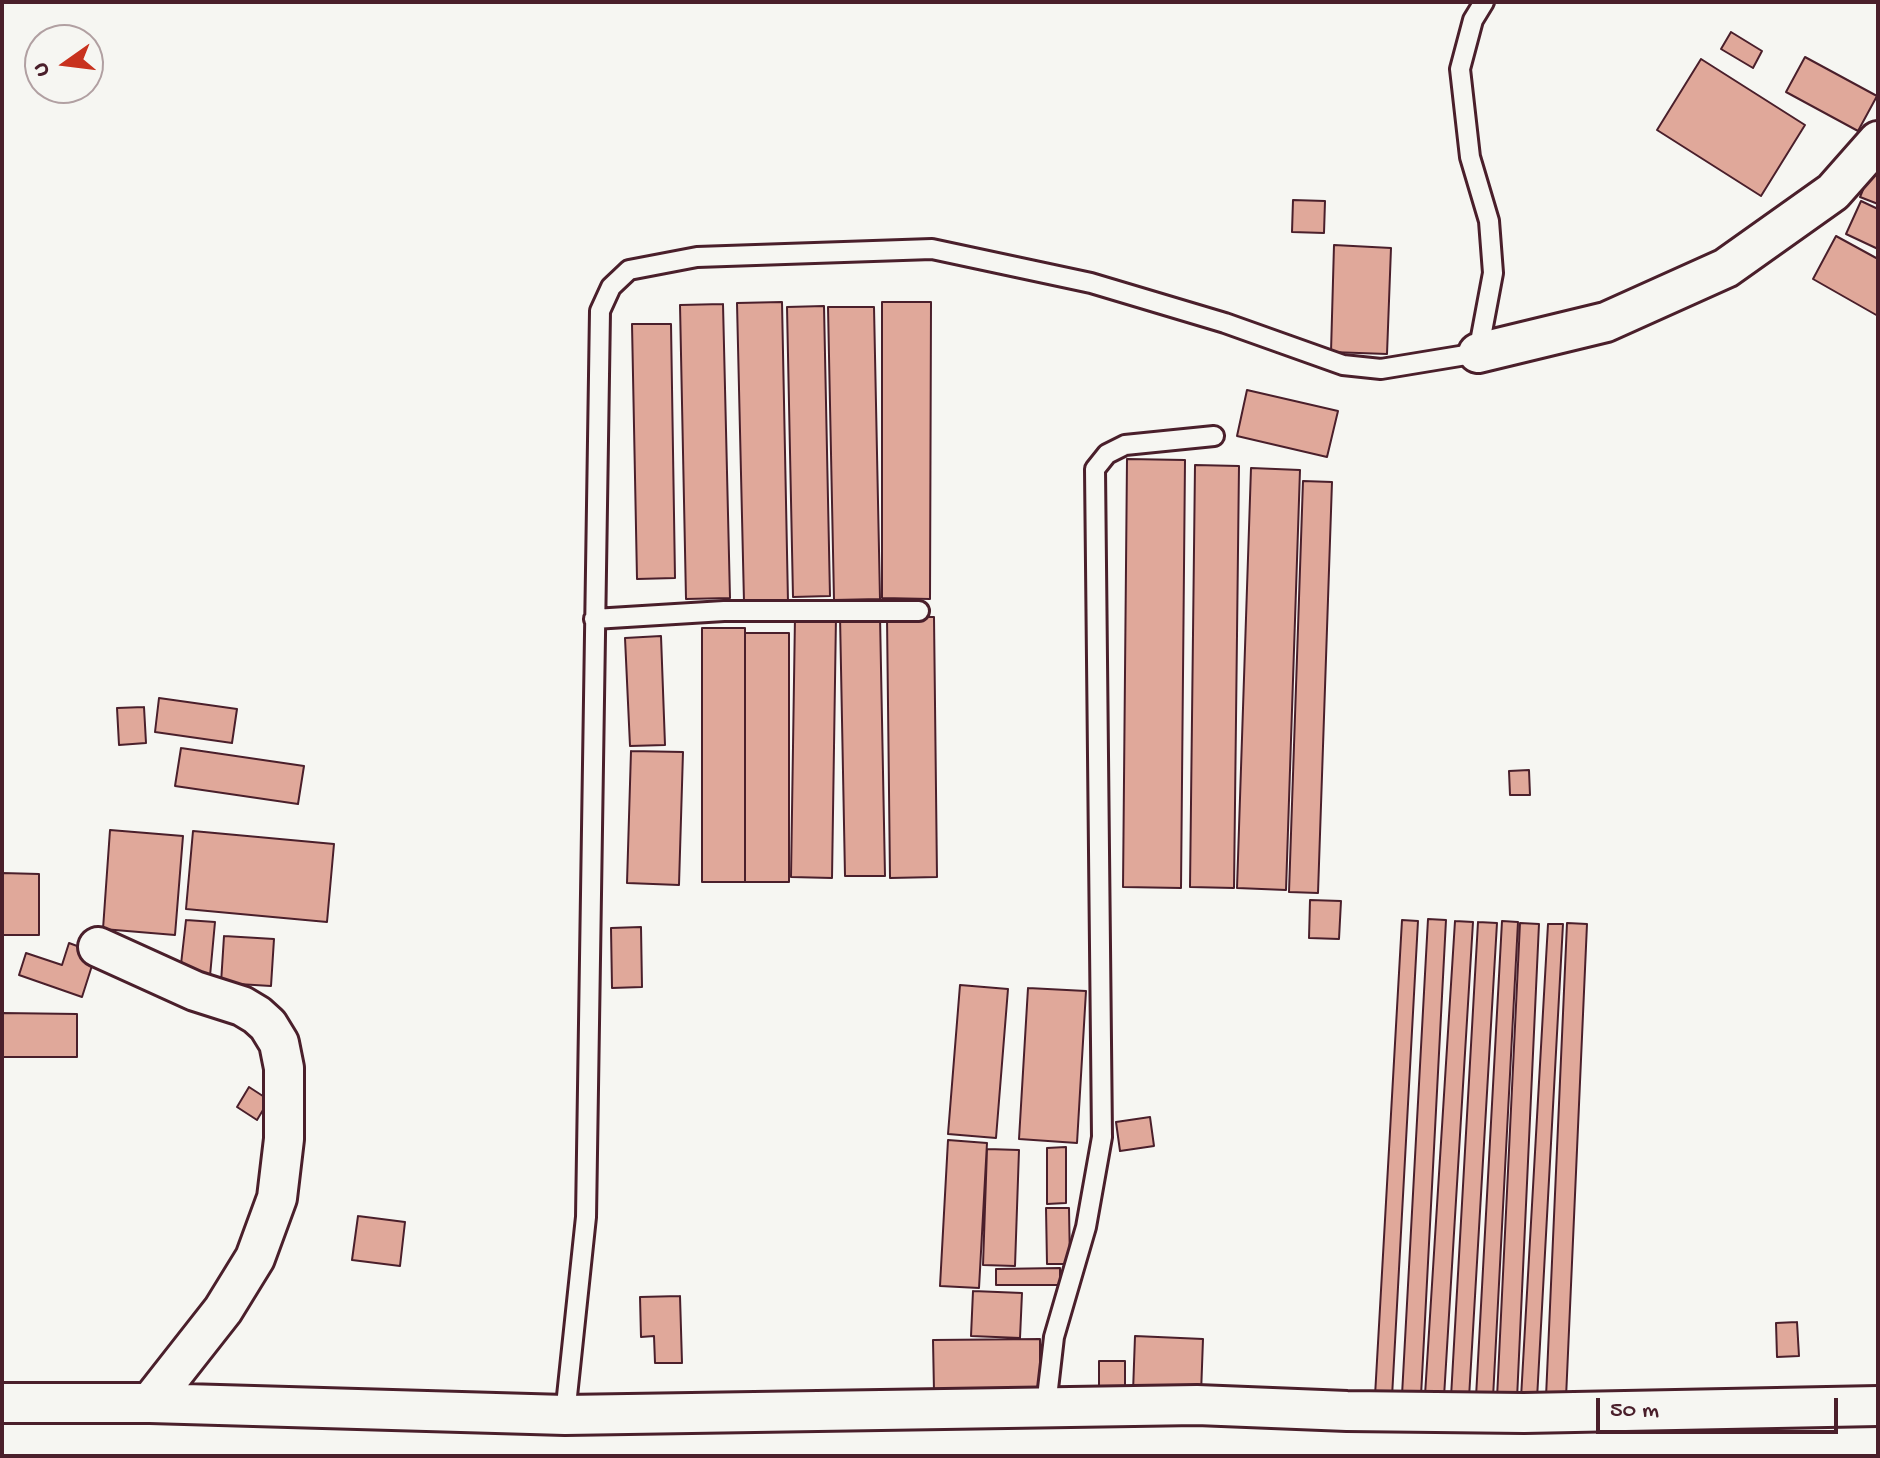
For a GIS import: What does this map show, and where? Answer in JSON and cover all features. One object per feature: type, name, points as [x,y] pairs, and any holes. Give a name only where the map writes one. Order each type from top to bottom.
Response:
[{"type":"street","points":[[1478,353],[1606,322],[1726,268],[1833,192],[1878,141]]},
{"type":"street","points":[[98,947],[257,1015],[268,1025],[279,1043],[284,1068],[284,1139],[277,1198],[255,1258],[223,1310],[150,1403]]},
{"type":"street","points":[[2,1403],[150,1403],[565,1415],[1046,1406],[1197,1405],[1524,1413],[1878,1406]]},
{"type":"lane","points":[[565,1415],[586,1217],[600,311],[611,287],[629,270],[697,257],[932,249],[1091,283],[1225,323],[1343,365],[1381,369],[1478,353],[1493,273],[1489,221],[1470,157],[1460,69],[1473,20],[1484,2]]},
{"type":"lane","points":[[1046,1406],[1054,1337],[1086,1227],[1102,1137],[1095,469],[1107,454],[1125,445],[1214,436]]},
{"type":"lane","points":[[594,619],[724,611],[919,611]]},
{"type":"building","points":[[1731,32],[1762,51],[1753,68],[1721,49]]},
{"type":"building","points":[[1805,57],[1877,96],[1858,131],[1786,92]]},
{"type":"building","points":[[1701,59],[1805,125],[1761,196],[1657,130]]},
{"type":"building","points":[[1878,159],[1878,204],[1860,197]]},
{"type":"building","points":[[1293,200],[1325,201],[1324,233],[1292,232]]},
{"type":"building","points":[[1861,201],[1878,209],[1878,249],[1846,234]]},
{"type":"building","points":[[1836,236],[1878,259],[1878,316],[1813,279]]},
{"type":"building","points":[[1334,245],[1391,248],[1387,354],[1331,352]]},
{"type":"building","points":[[782,302],[788,602],[744,602],[737,303]]},
{"type":"building","points":[[882,302],[931,302],[930,599],[882,598]]},
{"type":"building","points":[[723,304],[730,598],[686,599],[680,305]]},
{"type":"building","points":[[824,306],[830,596],[793,597],[787,307]]},
{"type":"building","points":[[828,307],[874,307],[880,599],[834,600]]},
{"type":"building","points":[[632,324],[671,324],[675,578],[637,579]]},
{"type":"building","points":[[1247,390],[1338,411],[1327,457],[1237,436]]},
{"type":"building","points":[[1127,459],[1185,460],[1181,888],[1123,887]]},
{"type":"building","points":[[1195,465],[1239,466],[1234,888],[1190,887]]},
{"type":"building","points":[[1251,468],[1300,470],[1286,890],[1237,888]]},
{"type":"building","points":[[1303,481],[1332,482],[1318,893],[1289,892]]},
{"type":"building","points":[[795,616],[836,616],[832,878],[791,877]]},
{"type":"building","points":[[840,616],[880,616],[885,876],[845,876]]},
{"type":"building","points":[[887,617],[934,617],[937,877],[890,878]]},
{"type":"building","points":[[702,628],[745,628],[745,882],[702,882]]},
{"type":"building","points":[[745,633],[789,633],[789,882],[745,882]]},
{"type":"building","points":[[661,636],[665,745],[630,746],[625,638]]},
{"type":"building","points":[[159,698],[237,709],[232,743],[155,732]]},
{"type":"building","points":[[144,707],[146,743],[119,745],[117,708]]},
{"type":"building","points":[[181,748],[304,766],[298,804],[175,786]]},
{"type":"building","points":[[631,751],[683,752],[679,885],[627,883]]},
{"type":"building","points":[[1529,770],[1530,795],[1510,795],[1509,771]]},
{"type":"building","points":[[110,830],[183,836],[175,935],[103,929]]},
{"type":"building","points":[[193,831],[334,844],[327,922],[186,909]]},
{"type":"building","points":[[2,873],[39,874],[39,935],[2,935]]},
{"type":"building","points":[[1310,900],[1341,901],[1339,939],[1309,938]]},
{"type":"building","points":[[1428,919],[1446,920],[1421,1396],[1402,1395]]},
{"type":"building","points":[[186,920],[215,922],[210,976],[180,973]]},
{"type":"building","points":[[1402,920],[1418,921],[1392,1397],[1375,1396]]},
{"type":"building","points":[[1455,921],[1473,922],[1444,1397],[1425,1395]]},
{"type":"building","points":[[1502,921],[1518,922],[1493,1398],[1476,1397]]},
{"type":"building","points":[[1478,922],[1497,923],[1469,1398],[1451,1397]]},
{"type":"building","points":[[1520,923],[1539,924],[1517,1399],[1497,1398]]},
{"type":"building","points":[[1567,923],[1587,924],[1566,1398],[1546,1397]]},
{"type":"building","points":[[1548,924],[1563,924],[1537,1399],[1521,1398]]},
{"type":"building","points":[[641,927],[642,987],[612,988],[611,928]]},
{"type":"building","points":[[224,936],[274,939],[271,986],[221,983]]},
{"type":"building","points":[[69,943],[96,953],[82,997],[19,975],[26,953],[62,965]]},
{"type":"building","points":[[960,985],[1008,989],[996,1138],[948,1134]]},
{"type":"building","points":[[1028,988],[1086,991],[1077,1143],[1019,1139]]},
{"type":"building","points":[[2,1013],[77,1014],[77,1057],[2,1057]]},
{"type":"building","points":[[249,1087],[269,1100],[257,1120],[237,1107]]},
{"type":"building","points":[[1150,1117],[1154,1146],[1120,1151],[1116,1122]]},
{"type":"building","points":[[948,1140],[987,1143],[979,1288],[940,1286]]},
{"type":"building","points":[[1066,1147],[1066,1203],[1047,1204],[1047,1148]]},
{"type":"building","points":[[987,1149],[1019,1150],[1015,1266],[983,1265]]},
{"type":"building","points":[[1046,1208],[1069,1208],[1070,1264],[1047,1264]]},
{"type":"building","points":[[358,1216],[405,1222],[400,1266],[352,1260]]},
{"type":"building","points":[[1060,1268],[1060,1285],[996,1285],[996,1269]]},
{"type":"building","points":[[973,1291],[1022,1293],[1020,1338],[971,1336]]},
{"type":"building","points":[[680,1296],[682,1363],[655,1363],[654,1336],[641,1337],[640,1297]]},
{"type":"building","points":[[1797,1322],[1799,1356],[1777,1357],[1776,1323]]},
{"type":"building","points":[[1135,1336],[1203,1339],[1201,1394],[1133,1392]]},
{"type":"building","points":[[1040,1339],[1040,1391],[934,1392],[933,1340]]},
{"type":"building","points":[[1099,1361],[1125,1361],[1125,1392],[1099,1391]]}]
